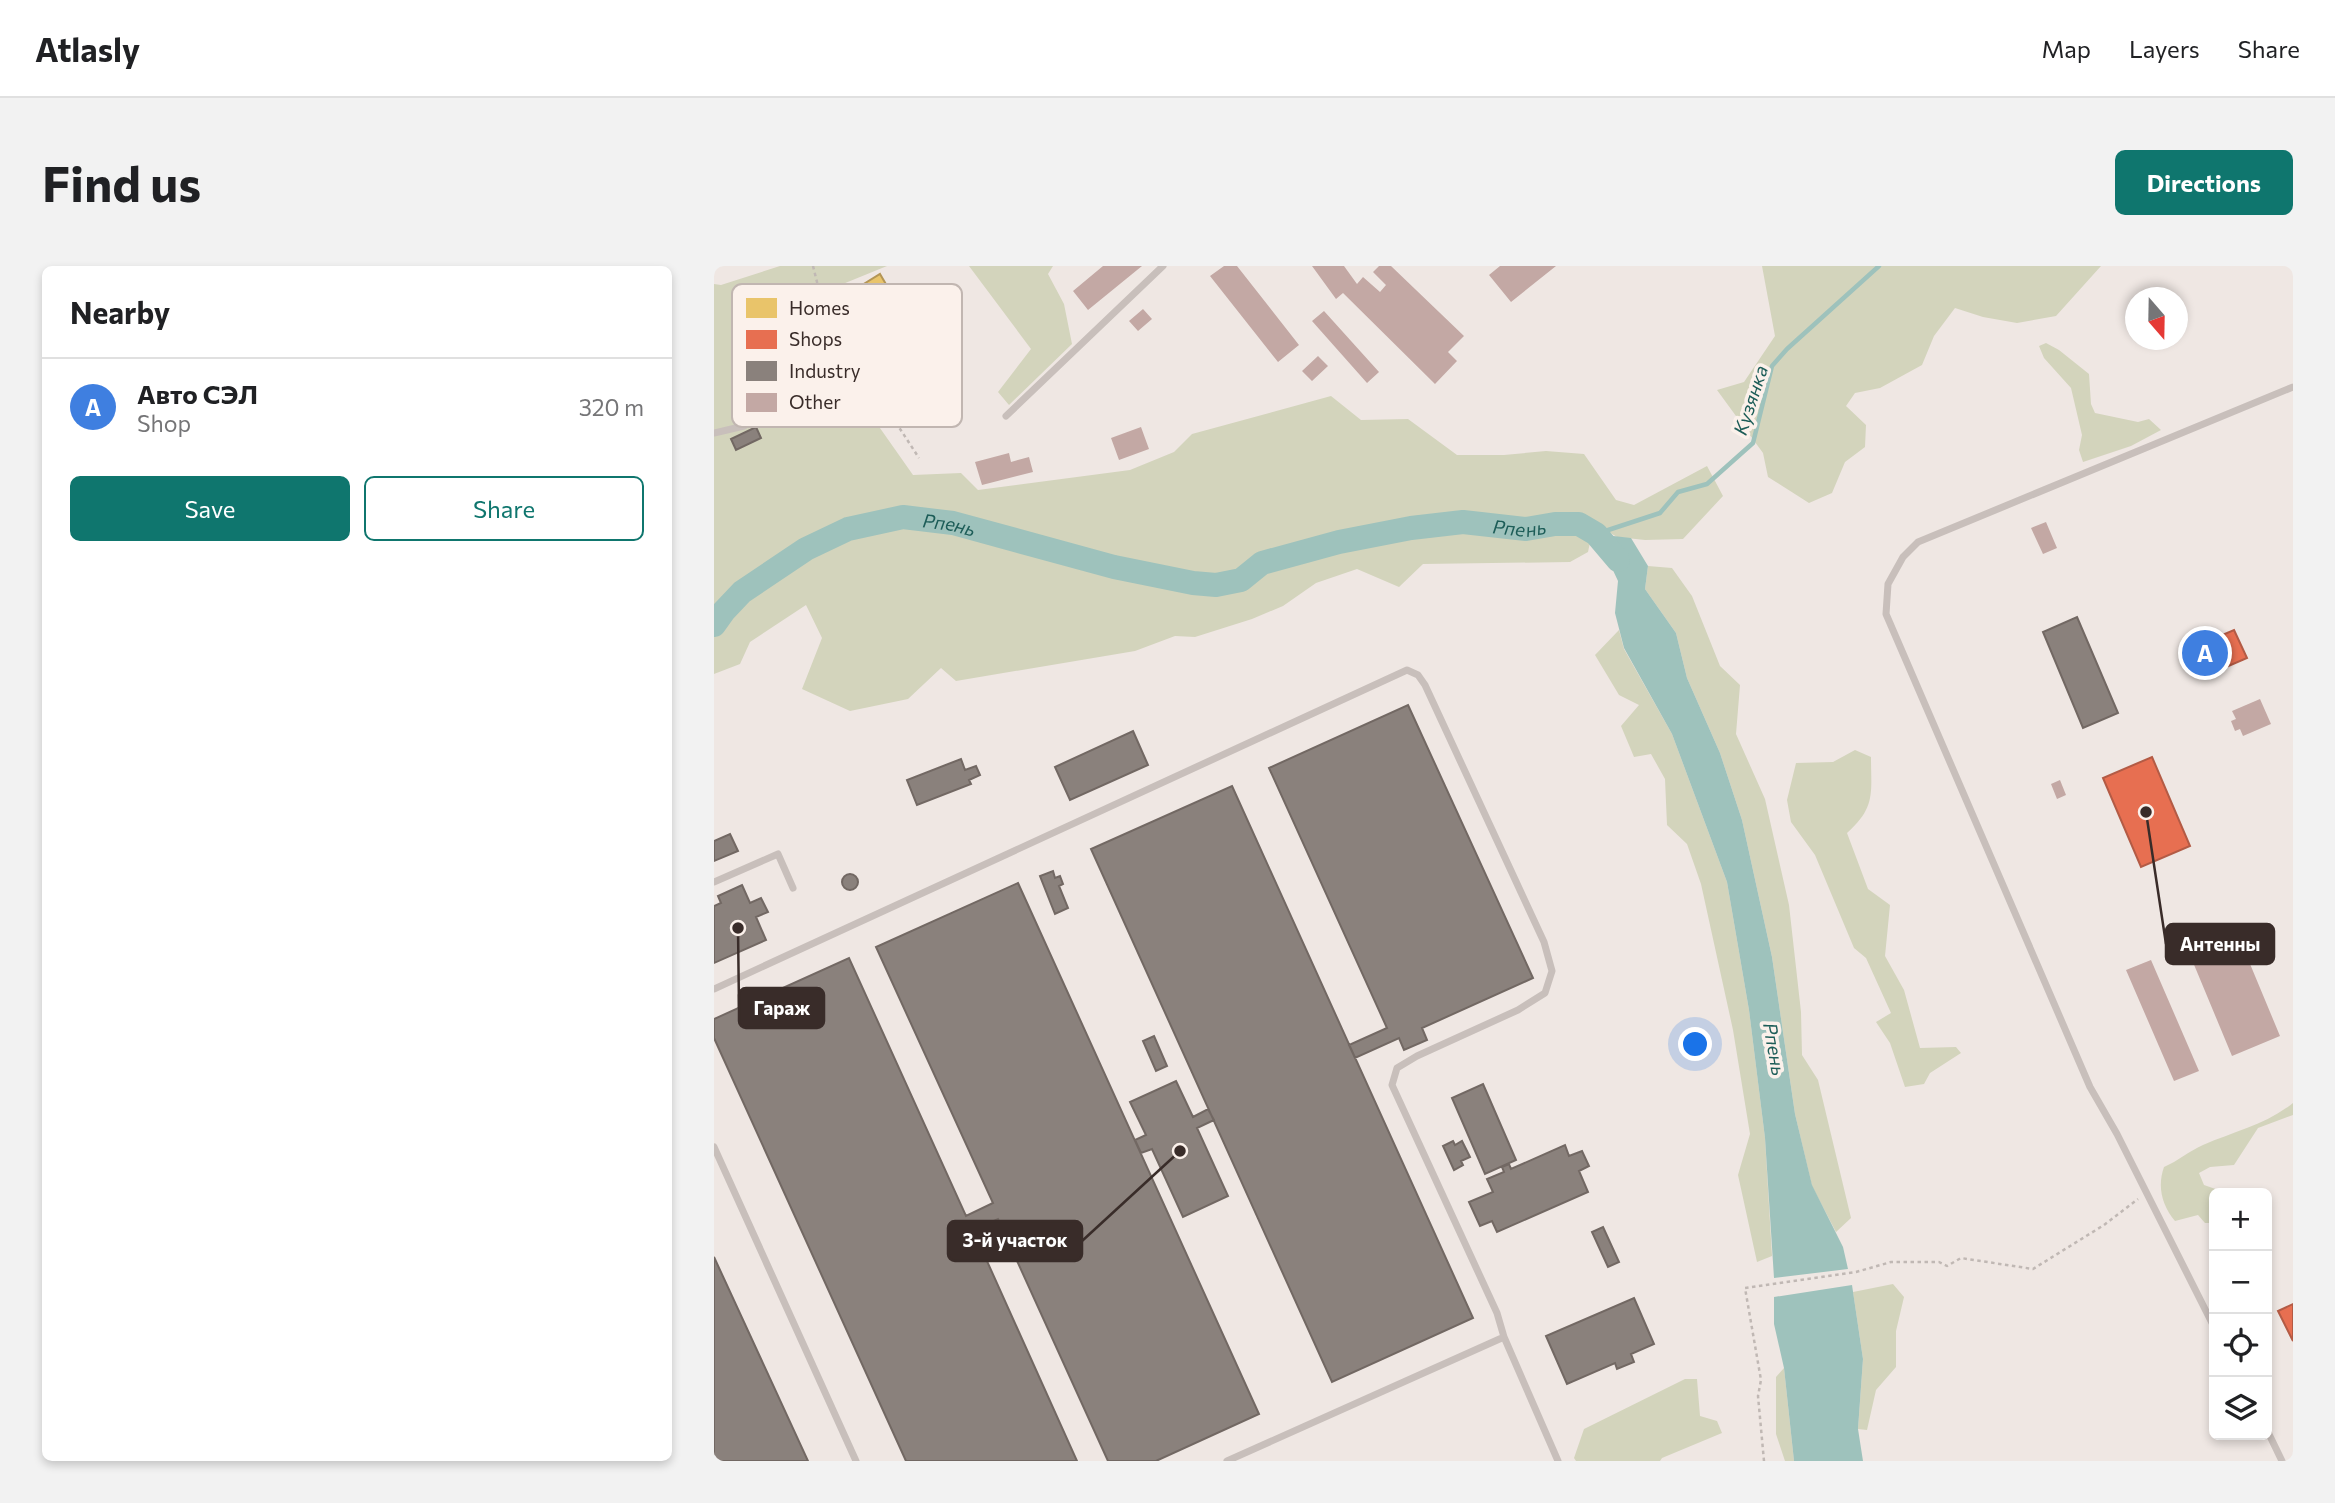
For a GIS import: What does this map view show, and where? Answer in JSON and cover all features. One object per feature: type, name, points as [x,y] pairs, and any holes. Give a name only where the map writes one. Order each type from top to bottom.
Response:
[{"type":"lane","points":[[1006,416],[1163,266]]},
{"type":"lane","points":[[2209,1317],[2090,1087],[1891,627],[1886,614],[1888,584],[1903,557],[1918,542],[2293,387]]},
{"type":"lane","points":[[714,433],[740,427]]},
{"type":"lane","points":[[714,989],[930,892],[1407,670],[1418,675],[1544,942],[1552,971],[1545,993],[1518,1010],[1417,1056],[1397,1068],[1392,1085],[1497,1313],[1504,1337],[1558,1461]]},
{"type":"lane","points":[[714,882],[778,854],[793,888]]},
{"type":"lane","points":[[714,1147],[856,1461]]},
{"type":"lane","points":[[1227,1461],[1504,1337]]},
{"type":"lane","points":[[2272,1440],[2282,1461]]},
{"type":"path","points":[[813,266],[818,284]]},
{"type":"path","points":[[898,427],[919,457]]},
{"type":"path","points":[[1764,1461],[1758,1396],[1761,1380],[1745,1288],[1856,1272],[1891,1262],[1938,1262],[1947,1265],[1961,1258],[2033,1269],[2104,1225],[2146,1192]]},
{"type":"green space","points":[[780,266],[887,266],[843,284],[732,284],[732,427],[879,427],[913,475],[961,473],[978,490],[1130,470],[1174,452],[1192,434],[1331,396],[1361,420],[1408,419],[1457,455],[1504,455],[1546,451],[1584,454],[1616,500],[1634,505],[1707,466],[1723,496],[1683,539],[1645,540],[1617,537],[1594,523],[1588,552],[1570,562],[1423,564],[1399,587],[1357,569],[1316,583],[1283,606],[1195,637],[1175,636],[1135,651],[956,681],[941,668],[908,699],[850,711],[802,689],[822,638],[806,605],[750,642],[740,664],[714,674],[714,284],[721,285]]},
{"type":"green space","points":[[969,266],[1053,266],[1048,274],[1064,304],[1072,344],[1009,405],[998,392],[1031,349]]},
{"type":"green space","points":[[1762,266],[2101,266],[2056,316],[2017,323],[1983,317],[1955,308],[1934,336],[1922,365],[1880,388],[1855,393],[1846,406],[1866,425],[1865,447],[1845,462],[1832,493],[1809,503],[1768,477],[1763,453],[1717,390],[1744,382],[1775,336]]},
{"type":"green space","points":[[2046,343],[2089,374],[2091,404],[2095,413],[2138,422],[2149,419],[2161,430],[2131,446],[2083,462],[2079,450],[2082,435],[2071,388],[2044,358],[2039,346]]},
{"type":"green space","points":[[1648,566],[1672,568],[1692,596],[1720,666],[1740,685],[1736,734],[1765,799],[1789,905],[1801,1012],[1802,1055],[1818,1080],[1851,1218],[1836,1232],[1812,1186],[1795,1114],[1772,957],[1742,820],[1720,753],[1687,678],[1676,633],[1645,589]]},
{"type":"green space","points":[[1619,630],[1624,649],[1672,734],[1727,882],[1749,1010],[1765,1138],[1772,1256],[1757,1262],[1738,1175],[1750,1134],[1733,1030],[1701,884],[1687,844],[1667,825],[1665,779],[1651,754],[1634,757],[1621,726],[1639,705],[1619,695],[1595,655]]},
{"type":"green space","points":[[1855,750],[1871,757],[1871,790],[1863,815],[1847,833],[1868,889],[1890,905],[1885,956],[1904,990],[1920,1048],[1956,1047],[1961,1053],[1930,1073],[1924,1084],[1905,1087],[1890,1043],[1876,1022],[1891,1013],[1866,958],[1854,948],[1815,855],[1791,822],[1787,800],[1796,763],[1833,762]]},
{"type":"green space","points":[[2293,1103],[2293,1115],[2258,1128],[2234,1165],[2210,1167],[2199,1173],[2204,1185],[2213,1188],[2209,1188],[2209,1223],[2205,1223],[2198,1215],[2175,1221],[2162,1196],[2164,1167],[2203,1145],[2282,1111]]},
{"type":"green space","points":[[1893,1284],[1904,1297],[1896,1331],[1896,1367],[1876,1390],[1867,1430],[1858,1429],[1863,1359],[1853,1292]]},
{"type":"green space","points":[[1784,1368],[1794,1461],[1785,1461],[1776,1434],[1776,1377]]},
{"type":"green space","points":[[1685,1379],[1697,1379],[1700,1416],[1717,1421],[1722,1433],[1660,1461],[1576,1461],[1574,1458],[1584,1429]]},
{"type":"water","points":[[1596,534],[1631,538],[1648,566],[1645,589],[1676,633],[1687,678],[1720,753],[1742,820],[1772,957],[1795,1114],[1812,1185],[1843,1247],[1848,1269],[1774,1278],[1765,1138],[1749,1010],[1727,882],[1672,734],[1624,648],[1615,613],[1618,581]]},
{"type":"water","points":[[1852,1285],[1863,1359],[1858,1429],[1863,1461],[1794,1461],[1784,1368],[1774,1324],[1774,1297]]},
{"type":"building: Homes","points":[[880,274],[886,284],[864,284]]},
{"type":"building: Shops","points":[[2234,630],[2247,658],[2201,678],[2193,660],[2187,662],[2182,652]]},
{"type":"building: Shops","points":[[2152,757],[2190,846],[2141,867],[2103,778]]},
{"type":"building: Shops","points":[[2293,1304],[2293,1341],[2278,1311]]},
{"type":"building: Industry","points":[[756,427],[761,438],[736,450],[731,439]]},
{"type":"building: Industry","points":[[2077,617],[2118,713],[2083,728],[2043,632]]},
{"type":"building: Industry","points":[[1408,705],[1533,978],[1422,1028],[1427,1040],[1404,1050],[1399,1038],[1355,1058],[1349,1045],[1387,1028],[1269,768]]},
{"type":"building: Industry","points":[[1133,731],[1148,765],[1070,800],[1055,767]]},
{"type":"building: Industry","points":[[961,759],[965,770],[976,766],[980,775],[969,780],[971,784],[917,805],[907,780]]},
{"type":"building: Industry","points":[[1232,786],[1473,1318],[1332,1382],[1091,849]]},
{"type":"building: Industry","points":[[730,834],[738,851],[714,861],[714,841]]},
{"type":"building: Industry","points":[[1053,871],[1055,878],[1060,876],[1063,884],[1059,886],[1068,908],[1055,914],[1040,876]]},
{"type":"building: Industry","points":[[847,874],[853,874],[858,882],[856,888],[847,890],[842,885],[842,879]]},
{"type":"building: Industry","points":[[1018,883],[1259,1414],[1156,1461],[1108,1461],[998,1219],[973,1230],[1077,1461],[906,1461],[714,1038],[714,1019],[849,958],[966,1216],[993,1203],[876,947]]},
{"type":"building: Industry","points":[[742,885],[750,903],[761,898],[768,912],[756,917],[766,940],[714,963],[714,906],[721,903],[718,896]]},
{"type":"building: Industry","points":[[1154,1036],[1167,1066],[1156,1071],[1143,1041]]},
{"type":"building: Industry","points":[[1176,1081],[1193,1117],[1208,1109],[1214,1120],[1197,1128],[1228,1196],[1183,1217],[1152,1149],[1141,1153],[1135,1140],[1146,1135],[1130,1102]]},
{"type":"building: Industry","points":[[1483,1084],[1516,1160],[1485,1174],[1452,1098]]},
{"type":"building: Industry","points":[[1453,1141],[1455,1145],[1462,1141],[1470,1157],[1461,1161],[1463,1165],[1454,1170],[1443,1146]]},
{"type":"building: Industry","points":[[1565,1145],[1569,1156],[1582,1151],[1589,1166],[1579,1171],[1588,1192],[1497,1232],[1492,1221],[1480,1226],[1469,1202],[1493,1192],[1487,1179],[1504,1172],[1502,1167],[1509,1164],[1511,1169]]},
{"type":"building: Industry","points":[[1603,1227],[1619,1262],[1608,1267],[1592,1232]]},
{"type":"building: Industry","points":[[714,1257],[808,1461],[714,1461]]},
{"type":"building: Industry","points":[[1634,1298],[1654,1344],[1631,1354],[1634,1362],[1617,1369],[1615,1363],[1567,1384],[1546,1336]]},
{"type":"building: Other","points":[[1103,266],[1142,266],[1088,310],[1073,291]]},
{"type":"building: Other","points":[[1224,266],[1237,266],[1299,345],[1278,362],[1210,276]]},
{"type":"building: Other","points":[[1312,266],[1344,266],[1357,284],[1363,277],[1380,292],[1386,285],[1373,272],[1379,266],[1391,266],[1464,336],[1448,352],[1457,361],[1435,384],[1343,293],[1336,299]]},
{"type":"building: Other","points":[[1500,266],[1556,266],[1511,302],[1489,275]]},
{"type":"building: Other","points":[[1143,309],[1152,319],[1138,331],[1129,321]]},
{"type":"building: Other","points":[[1324,311],[1379,372],[1367,383],[1312,321]]},
{"type":"building: Other","points":[[1318,356],[1328,366],[1312,381],[1302,371]]},
{"type":"building: Other","points":[[1141,427],[1149,449],[1119,460],[1111,438]]},
{"type":"building: Other","points":[[1009,453],[1011,462],[1029,457],[1033,472],[982,485],[975,462]]},
{"type":"building: Other","points":[[2046,522],[2057,548],[2043,554],[2031,528]]},
{"type":"building: Other","points":[[2260,699],[2271,724],[2243,736],[2240,729],[2235,731],[2231,721],[2236,719],[2232,711]]},
{"type":"building: Other","points":[[2060,780],[2066,795],[2057,799],[2051,784]]},
{"type":"building: Other","points":[[2233,923],[2280,1036],[2232,1056],[2185,943]]},
{"type":"building: Other","points":[[2151,960],[2199,1071],[2174,1081],[2126,970]]},
{"type":"waterway","name":"Кузянка","points":[[1596,534],[1660,513],[1678,492],[1707,484],[1753,443],[1772,366],[1787,349],[1879,266]]},
{"type":"waterway","name":"Рпень","points":[[714,625],[742,592],[806,549],[848,529],[903,517],[953,523],[1114,567],[1216,585],[1241,580],[1262,563],[1339,542],[1411,528],[1463,522],[1526,529],[1555,524],[1579,524],[1596,534],[1618,560]]},
{"type":"place","name":"Авто СЭЛ","points":[[2205,653]]},
{"type":"place","name":"Антенны","points":[[2146,812]]},
{"type":"place","name":"Гараж","points":[[738,928]]},
{"type":"place","name":"3-й участок","points":[[1180,1151]]}]
